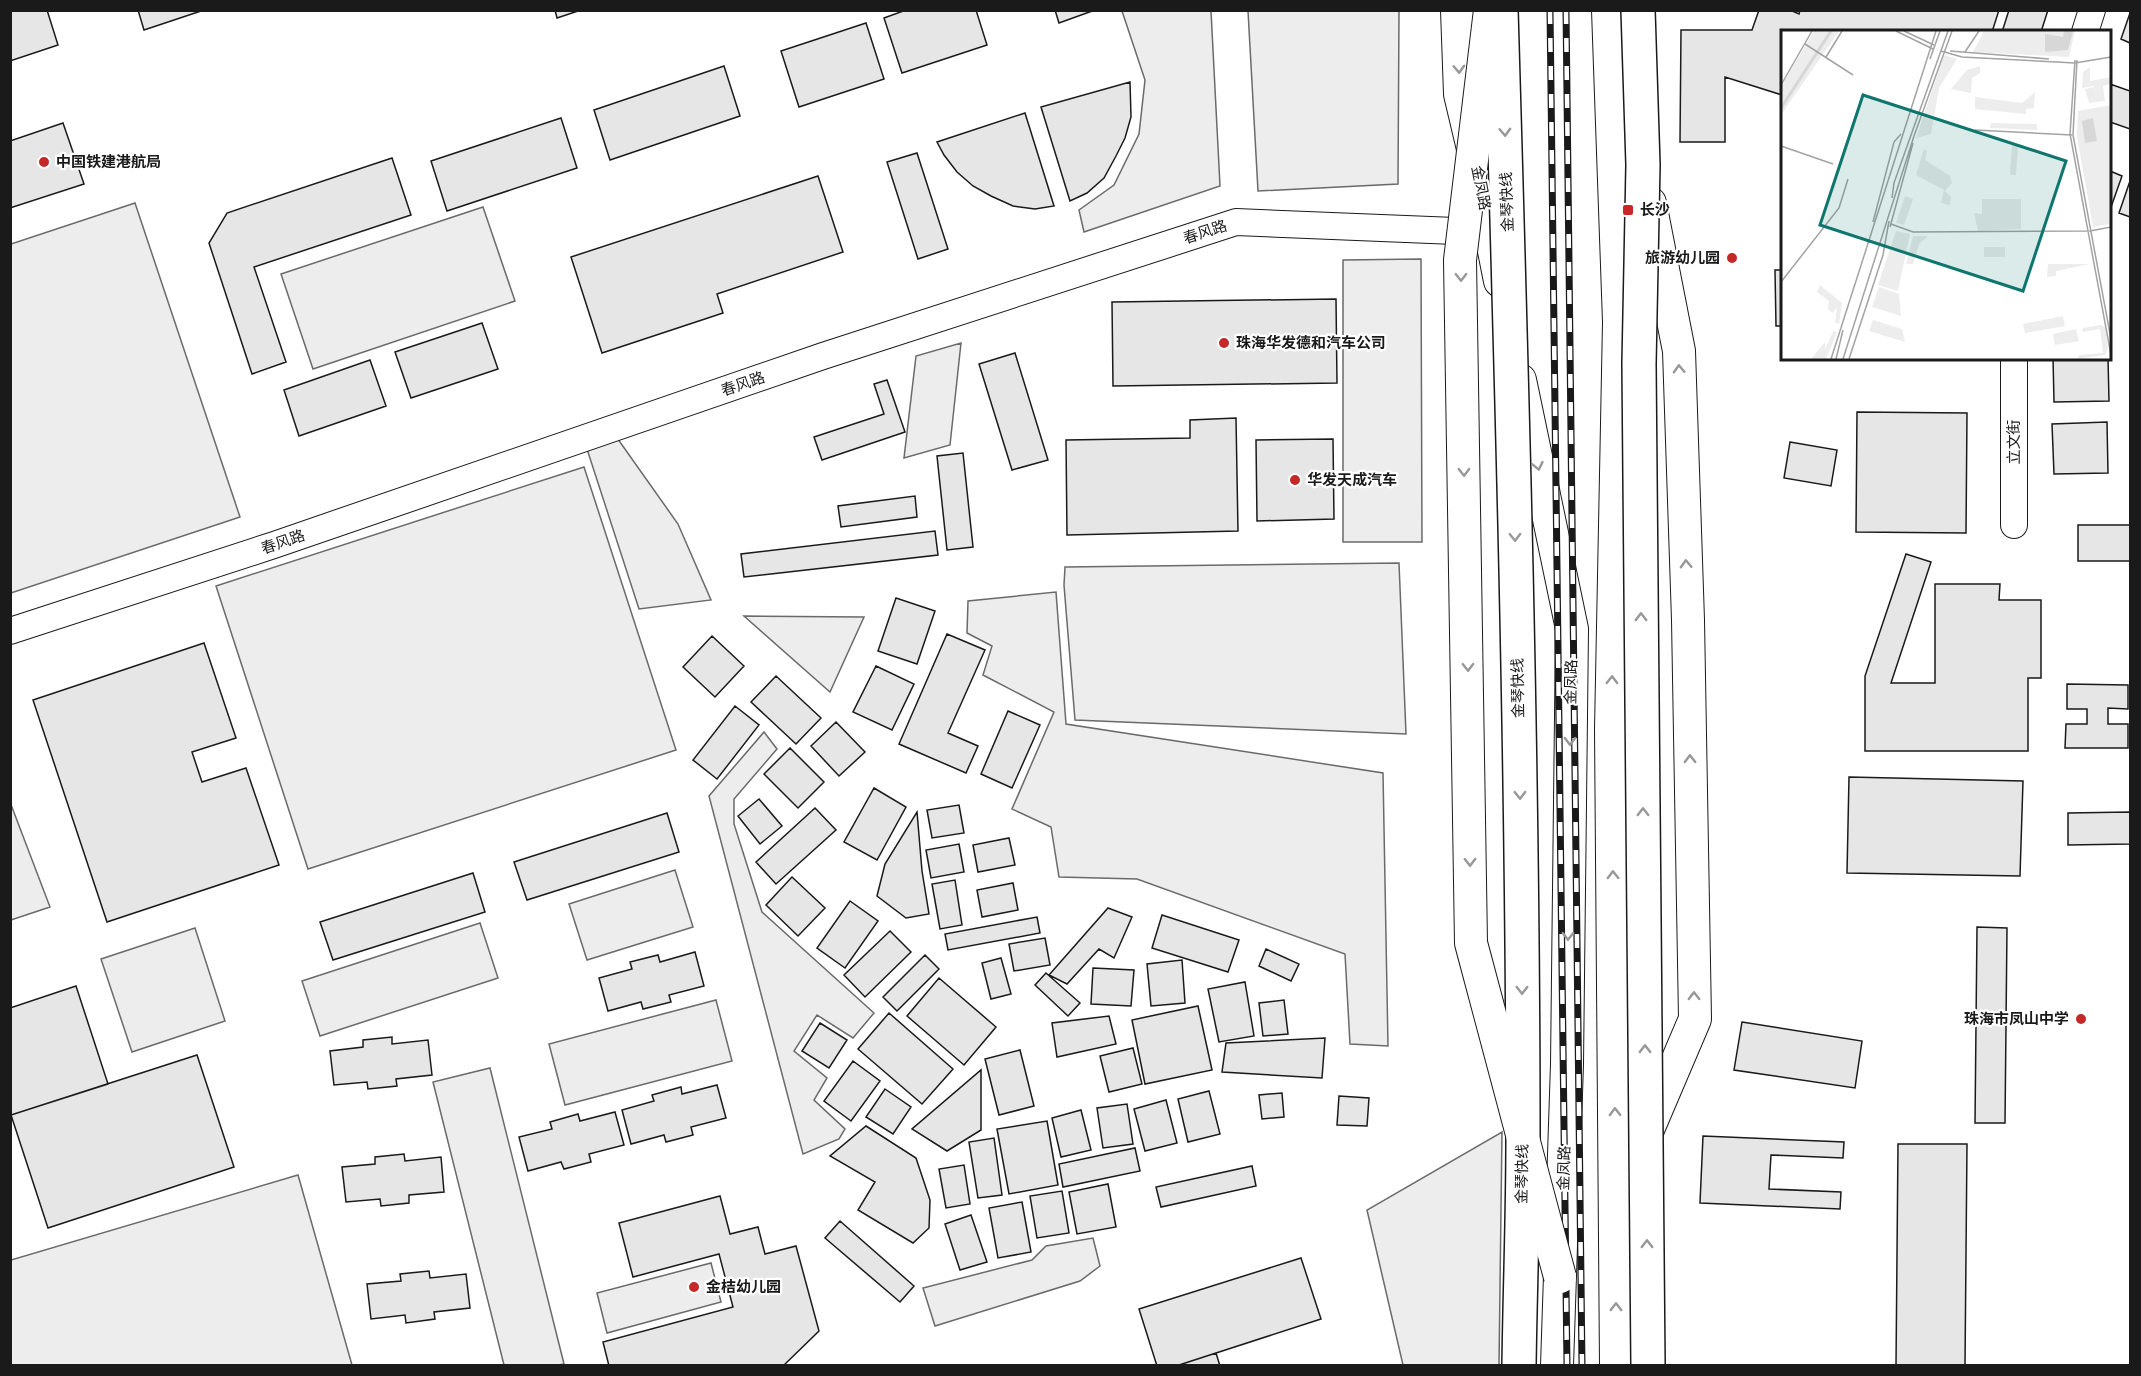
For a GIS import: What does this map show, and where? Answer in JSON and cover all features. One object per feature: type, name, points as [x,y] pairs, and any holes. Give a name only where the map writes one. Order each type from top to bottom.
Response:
[{"type":"highway","name":"金琴快线","points":[[1502,10],[1514,436],[1522,934],[1523,1144],[1519,1365]]},
{"type":"highway","points":[[1638,10],[1643,165],[1639,364],[1648,1365]]},
{"type":"main road","name":"金凤路","points":[[1457,10],[1460,94],[1572,629],[1567,1064],[1557,1365]]},
{"type":"main road","points":[[1490,10],[1460,260],[1471,943],[1560,1277]]},
{"type":"main road","points":[[1608,10],[1619,322],[1611,729],[1616,1365]]},
{"type":"main road","points":[[1616,1206],[1695,1018],[1688,620],[1679,351],[1643,165]]},
{"type":"street","points":[[2086,30],[2092,10]]},
{"type":"street","name":"春风路","points":[[10,631],[274,545],[823,356],[1236,222],[1454,232],[1490,231]]},
{"type":"street","name":"立文街","points":[[2014,360],[2014,525]]},
{"type":"shaded area","points":[[1122,11],[1211,11],[1220,186],[1084,232],[1079,210],[1114,185],[1139,134],[1145,80]]},
{"type":"shaded area","points":[[1248,11],[1399,11],[1398,184],[1258,191]]},
{"type":"shaded area","points":[[135,203],[240,517],[11,593],[11,244]]},
{"type":"shaded area","points":[[483,207],[515,301],[313,369],[281,274]]},
{"type":"shaded area","points":[[1421,259],[1422,542],[1343,542],[1343,260]]},
{"type":"shaded area","points":[[961,343],[950,445],[904,458],[916,356]]},
{"type":"shaded area","points":[[615,435],[678,524],[711,600],[639,609],[586,446]]},
{"type":"shaded area","points":[[584,467],[676,750],[308,869],[216,586]]},
{"type":"shaded area","points":[[1399,563],[1406,734],[1075,720],[1064,585],[1065,567]]},
{"type":"shaded area","points":[[1056,592],[1066,724],[1383,773],[1388,1046],[1350,1044],[1345,954],[1137,879],[1059,877],[1051,827],[1012,809],[1054,712],[983,675],[992,646],[967,633],[968,601]]},
{"type":"shaded area","points":[[744,616],[864,617],[830,692]]},
{"type":"shaded area","points":[[764,732],[777,749],[734,799],[734,824],[762,912],[874,1013],[853,1038],[817,1015],[794,1051],[827,1078],[814,1100],[845,1129],[839,1139],[803,1154],[709,796]]},
{"type":"shaded area","points":[[10,802],[50,907],[11,920],[10,920]]},
{"type":"shaded area","points":[[675,870],[693,927],[587,960],[569,904]]},
{"type":"shaded area","points":[[480,923],[498,978],[320,1036],[302,981]]},
{"type":"shaded area","points":[[195,928],[225,1021],[132,1052],[101,959]]},
{"type":"shaded area","points":[[716,1000],[732,1061],[565,1105],[549,1044]]},
{"type":"shaded area","points":[[490,1068],[564,1364],[504,1365],[433,1082]]},
{"type":"shaded area","points":[[1502,1132],[1499,1365],[1403,1365],[1367,1210]]},
{"type":"shaded area","points":[[298,1175],[352,1365],[11,1365],[11,1260]]},
{"type":"shaded area","points":[[1093,1238],[1100,1266],[1080,1281],[935,1326],[923,1288],[1032,1260],[1046,1246]]},
{"type":"shaded area","points":[[711,1263],[721,1302],[607,1333],[597,1293]]},
{"type":"building","points":[[10,10],[47,10],[58,45],[10,61]]},
{"type":"building","points":[[138,10],[204,10],[144,30]]},
{"type":"building","points":[[555,10],[581,10],[557,18]]},
{"type":"building","points":[[906,10],[976,10],[987,45],[902,73],[884,18]]},
{"type":"building","points":[[1055,10],[1095,10],[1059,23]]},
{"type":"building","points":[[1759,10],[1790,10],[1799,14],[1800,10],[1999,10],[1993,30],[1781,30],[1781,95],[1725,77],[1725,142],[1680,142],[1681,30],[1752,30]]},
{"type":"building","points":[[2009,10],[2048,10],[2042,30],[2003,30]]},
{"type":"building","points":[[2130,13],[2130,43],[2121,39]]},
{"type":"building","points":[[866,23],[884,79],[799,107],[781,51]]},
{"type":"building","points":[[724,66],[740,116],[610,160],[594,110]]},
{"type":"building","points":[[1130,82],[1131,117],[1125,138],[1116,156],[1104,178],[1087,193],[1070,201],[1041,107]]},
{"type":"building","points":[[2111,84],[2130,91],[2130,129],[2111,122]]},
{"type":"building","points":[[1025,113],[1054,206],[1035,209],[1013,206],[991,196],[973,186],[957,172],[937,142]]},
{"type":"building","points":[[561,118],[577,168],[447,211],[431,161]]},
{"type":"building","name":"中国铁建港航局","points":[[63,123],[84,184],[10,208],[10,141]]},
{"type":"building","points":[[917,153],[948,249],[918,259],[887,162]]},
{"type":"building","points":[[392,158],[411,215],[254,267],[286,362],[252,374],[209,243],[227,213]]},
{"type":"building","points":[[2111,171],[2122,176],[2111,207]]},
{"type":"building","points":[[818,176],[843,252],[717,294],[723,313],[602,353],[571,257]]},
{"type":"building","points":[[2130,181],[2130,217],[2119,213]]},
{"type":"building","points":[[1775,270],[1781,270],[1781,326],[1776,326]]},
{"type":"building","name":"珠海华发德和汽车公司","points":[[1336,299],[1337,383],[1113,386],[1112,302]]},
{"type":"building","points":[[482,323],[498,369],[411,398],[395,352]]},
{"type":"building","points":[[1015,353],[1048,460],[1012,470],[979,364]]},
{"type":"building","points":[[370,360],[386,406],[299,436],[284,390]]},
{"type":"building","points":[[2053,360],[2108,360],[2109,401],[2054,402]]},
{"type":"building","points":[[887,380],[905,432],[822,460],[814,437],[884,414],[874,384]]},
{"type":"building","points":[[1857,412],[1967,413],[1966,533],[1856,532]]},
{"type":"building","points":[[1236,418],[1238,531],[1067,535],[1066,440],[1190,438],[1190,420]]},
{"type":"building","points":[[2107,422],[2108,473],[2054,474],[2052,424]]},
{"type":"building","name":"华发天成汽车","points":[[1333,439],[1334,519],[1257,521],[1256,440]]},
{"type":"building","points":[[1790,442],[1837,450],[1831,486],[1784,478]]},
{"type":"building","points":[[963,453],[973,547],[947,550],[937,456]]},
{"type":"building","points":[[915,496],[917,517],[841,527],[838,506]]},
{"type":"building","points":[[2078,525],[2130,525],[2130,561],[2078,561]]},
{"type":"building","points":[[935,531],[938,555],[744,577],[741,554]]},
{"type":"building","points":[[1906,554],[1931,562],[1891,683],[1935,683],[1935,584],[2000,584],[1999,600],[2041,600],[2041,678],[2028,678],[2028,751],[1865,751],[1865,676]]},
{"type":"building","points":[[896,598],[935,611],[917,664],[878,651]]},
{"type":"building","points":[[947,634],[985,650],[948,733],[978,746],[966,773],[899,744]]},
{"type":"building","points":[[712,636],[744,666],[715,697],[683,667]]},
{"type":"building","points":[[204,643],[236,738],[192,752],[202,782],[246,768],[279,865],[107,922],[33,700]]},
{"type":"building","points":[[876,666],[914,684],[892,730],[853,712]]},
{"type":"building","points":[[776,676],[821,718],[796,744],[751,702]]},
{"type":"building","points":[[2067,684],[2128,685],[2128,709],[2108,708],[2108,724],[2128,724],[2128,748],[2065,748],[2066,724],[2087,724],[2087,709],[2067,709]]},
{"type":"building","points":[[735,706],[759,725],[717,779],[693,760]]},
{"type":"building","points":[[1008,711],[1040,725],[1012,788],[981,774]]},
{"type":"building","points":[[836,722],[865,752],[839,776],[811,746]]},
{"type":"building","points":[[790,748],[824,782],[798,808],[764,774]]},
{"type":"building","points":[[1849,777],[2023,781],[2020,876],[1847,873]]},
{"type":"building","points":[[874,788],[906,807],[877,860],[844,842]]},
{"type":"building","points":[[759,799],[782,826],[760,844],[738,816]]},
{"type":"building","points":[[959,805],[964,833],[932,838],[927,810]]},
{"type":"building","points":[[815,808],[836,830],[776,884],[756,862]]},
{"type":"building","points":[[917,812],[922,871],[929,914],[906,918],[877,896],[885,864]]},
{"type":"building","points":[[2130,812],[2130,844],[2068,845],[2068,813]]},
{"type":"building","points":[[667,813],[679,852],[527,900],[514,862]]},
{"type":"building","points":[[1009,838],[1015,865],[978,872],[973,845]]},
{"type":"building","points":[[959,844],[964,872],[931,878],[926,850]]},
{"type":"building","points":[[473,873],[485,912],[333,960],[320,922]]},
{"type":"building","points":[[792,877],[825,908],[798,936],[766,905]]},
{"type":"building","points":[[955,880],[962,925],[940,929],[932,884]]},
{"type":"building","points":[[1013,883],[1018,910],[982,917],[977,890]]},
{"type":"building","points":[[850,901],[878,921],[845,968],[817,948]]},
{"type":"building","points":[[1108,908],[1132,917],[1114,958],[1099,949],[1067,984],[1049,975]]},
{"type":"building","points":[[1162,915],[1239,940],[1228,972],[1152,948]]},
{"type":"building","points":[[1037,917],[1040,933],[948,950],[945,934]]},
{"type":"building","points":[[1977,927],[2007,928],[2005,1123],[1975,1123]]},
{"type":"building","points":[[890,931],[911,952],[865,997],[844,975]]},
{"type":"building","points":[[1045,938],[1050,965],[1014,971],[1009,944]]},
{"type":"building","points":[[1266,949],[1299,964],[1291,981],[1259,966]]},
{"type":"building","points":[[695,952],[704,986],[669,995],[671,1002],[643,1009],[641,1002],[608,1011],[599,978],[632,969],[630,962],[658,955],[660,962]]},
{"type":"building","points":[[925,955],[939,969],[897,1011],[883,997]]},
{"type":"building","points":[[1001,958],[1011,994],[991,999],[982,963]]},
{"type":"building","points":[[1182,960],[1185,1003],[1151,1006],[1147,964]]},
{"type":"building","points":[[1093,968],[1134,970],[1131,1006],[1091,1004]]},
{"type":"building","points":[[1046,973],[1080,1003],[1068,1016],[1035,985]]},
{"type":"building","points":[[939,978],[996,1027],[964,1065],[907,1016]]},
{"type":"building","points":[[1245,982],[1254,1036],[1219,1042],[1208,989]]},
{"type":"building","points":[[76,986],[108,1084],[11,1115],[10,1008]]},
{"type":"building","points":[[1284,1000],[1288,1034],[1263,1036],[1259,1003]]},
{"type":"building","points":[[1198,1006],[1212,1070],[1145,1084],[1132,1020]]},
{"type":"building","points":[[889,1013],[953,1069],[922,1104],[858,1049]]},
{"type":"building","points":[[1109,1016],[1116,1044],[1057,1057],[1052,1023]]},
{"type":"building","points":[[1742,1022],[1862,1041],[1855,1088],[1734,1070]]},
{"type":"building","points":[[820,1023],[847,1040],[829,1068],[802,1051]]},
{"type":"building","points":[[392,1037],[392,1044],[428,1040],[432,1075],[396,1079],[397,1086],[368,1089],[367,1082],[334,1085],[330,1051],[363,1047],[363,1040]]},
{"type":"building","points":[[1325,1038],[1322,1078],[1222,1072],[1226,1043]]},
{"type":"building","points":[[1133,1048],[1142,1084],[1109,1092],[1100,1056]]},
{"type":"building","points":[[1020,1050],[1034,1106],[999,1115],[985,1059]]},
{"type":"building","points":[[197,1055],[234,1167],[48,1228],[11,1115]]},
{"type":"building","points":[[853,1061],[880,1081],[851,1121],[824,1101]]},
{"type":"building","points":[[981,1070],[981,1130],[947,1151],[912,1129]]},
{"type":"building","points":[[717,1085],[726,1118],[691,1127],[693,1135],[666,1142],[664,1135],[631,1144],[622,1110],[654,1101],[652,1095],[681,1087],[682,1094]]},
{"type":"building","points":[[885,1089],[911,1107],[893,1134],[866,1117]]},
{"type":"building","points":[[1209,1091],[1220,1134],[1188,1142],[1178,1099]]},
{"type":"building","points":[[1282,1093],[1284,1117],[1262,1119],[1259,1095]]},
{"type":"building","points":[[1339,1096],[1369,1098],[1367,1126],[1337,1125]]},
{"type":"building","points":[[1166,1100],[1177,1143],[1145,1151],[1134,1109]]},
{"type":"building","points":[[1127,1104],[1133,1144],[1103,1148],[1097,1108]]},
{"type":"building","points":[[1081,1110],[1091,1150],[1061,1157],[1052,1118]]},
{"type":"building","points":[[615,1112],[624,1145],[589,1154],[591,1162],[564,1169],[561,1162],[528,1171],[519,1137],[552,1129],[550,1122],[578,1114],[580,1121]]},
{"type":"building","points":[[1047,1121],[1058,1185],[1009,1194],[997,1129]]},
{"type":"building","points":[[866,1126],[916,1158],[930,1200],[929,1228],[913,1243],[858,1210],[875,1182],[830,1156]]},
{"type":"building","points":[[1703,1136],[1844,1142],[1843,1158],[1771,1155],[1769,1189],[1841,1192],[1840,1209],[1700,1203]]},
{"type":"building","points":[[994,1138],[1002,1195],[978,1198],[969,1142]]},
{"type":"building","points":[[1898,1144],[1967,1144],[1965,1366],[1896,1366]]},
{"type":"building","points":[[1135,1148],[1140,1171],[1063,1187],[1059,1164]]},
{"type":"building","points":[[404,1154],[405,1161],[441,1157],[444,1192],[409,1195],[409,1203],[381,1206],[380,1199],[346,1202],[342,1167],[375,1164],[375,1157]]},
{"type":"building","points":[[964,1165],[970,1204],[946,1208],[939,1169]]},
{"type":"building","points":[[1252,1166],[1256,1186],[1161,1207],[1156,1187]]},
{"type":"building","points":[[1108,1184],[1116,1227],[1077,1234],[1069,1192]]},
{"type":"building","points":[[1062,1191],[1069,1233],[1037,1238],[1030,1196]]},
{"type":"building","points":[[720,1196],[730,1234],[758,1227],[765,1254],[796,1246],[819,1331],[783,1366],[609,1366],[603,1342],[733,1307],[719,1254],[633,1277],[619,1223]]},
{"type":"building","points":[[1022,1202],[1031,1252],[998,1258],[989,1208]]},
{"type":"building","points":[[971,1215],[987,1262],[960,1270],[945,1224]]},
{"type":"building","points":[[840,1221],[914,1286],[900,1302],[825,1238]]},
{"type":"building","points":[[1301,1258],[1321,1319],[1176,1366],[1157,1366],[1139,1309]]},
{"type":"building","points":[[429,1271],[430,1278],[466,1274],[470,1308],[434,1312],[435,1319],[406,1323],[405,1315],[371,1319],[367,1284],[401,1281],[400,1274]]},
{"type":"building","points":[[1216,1353],[1220,1366],[1176,1366]]},
{"type":"railway","points":[[1550,10],[1567,1366]]},
{"type":"railway","points":[[1566,10],[1582,1366]]},
{"type":"place","name":"中国铁建港航局","points":[[44,162]]},
{"type":"place","name":"长沙","points":[[1628,210]]},
{"type":"place","name":"旅游幼儿园","points":[[1732,258]]},
{"type":"place","name":"珠海华发德和汽车公司","points":[[1224,343]]},
{"type":"place","name":"华发天成汽车","points":[[1295,480]]},
{"type":"place","name":"珠海市凤山中学","points":[[2081,1019]]},
{"type":"place","name":"金桔幼儿园","points":[[694,1287]]}]
